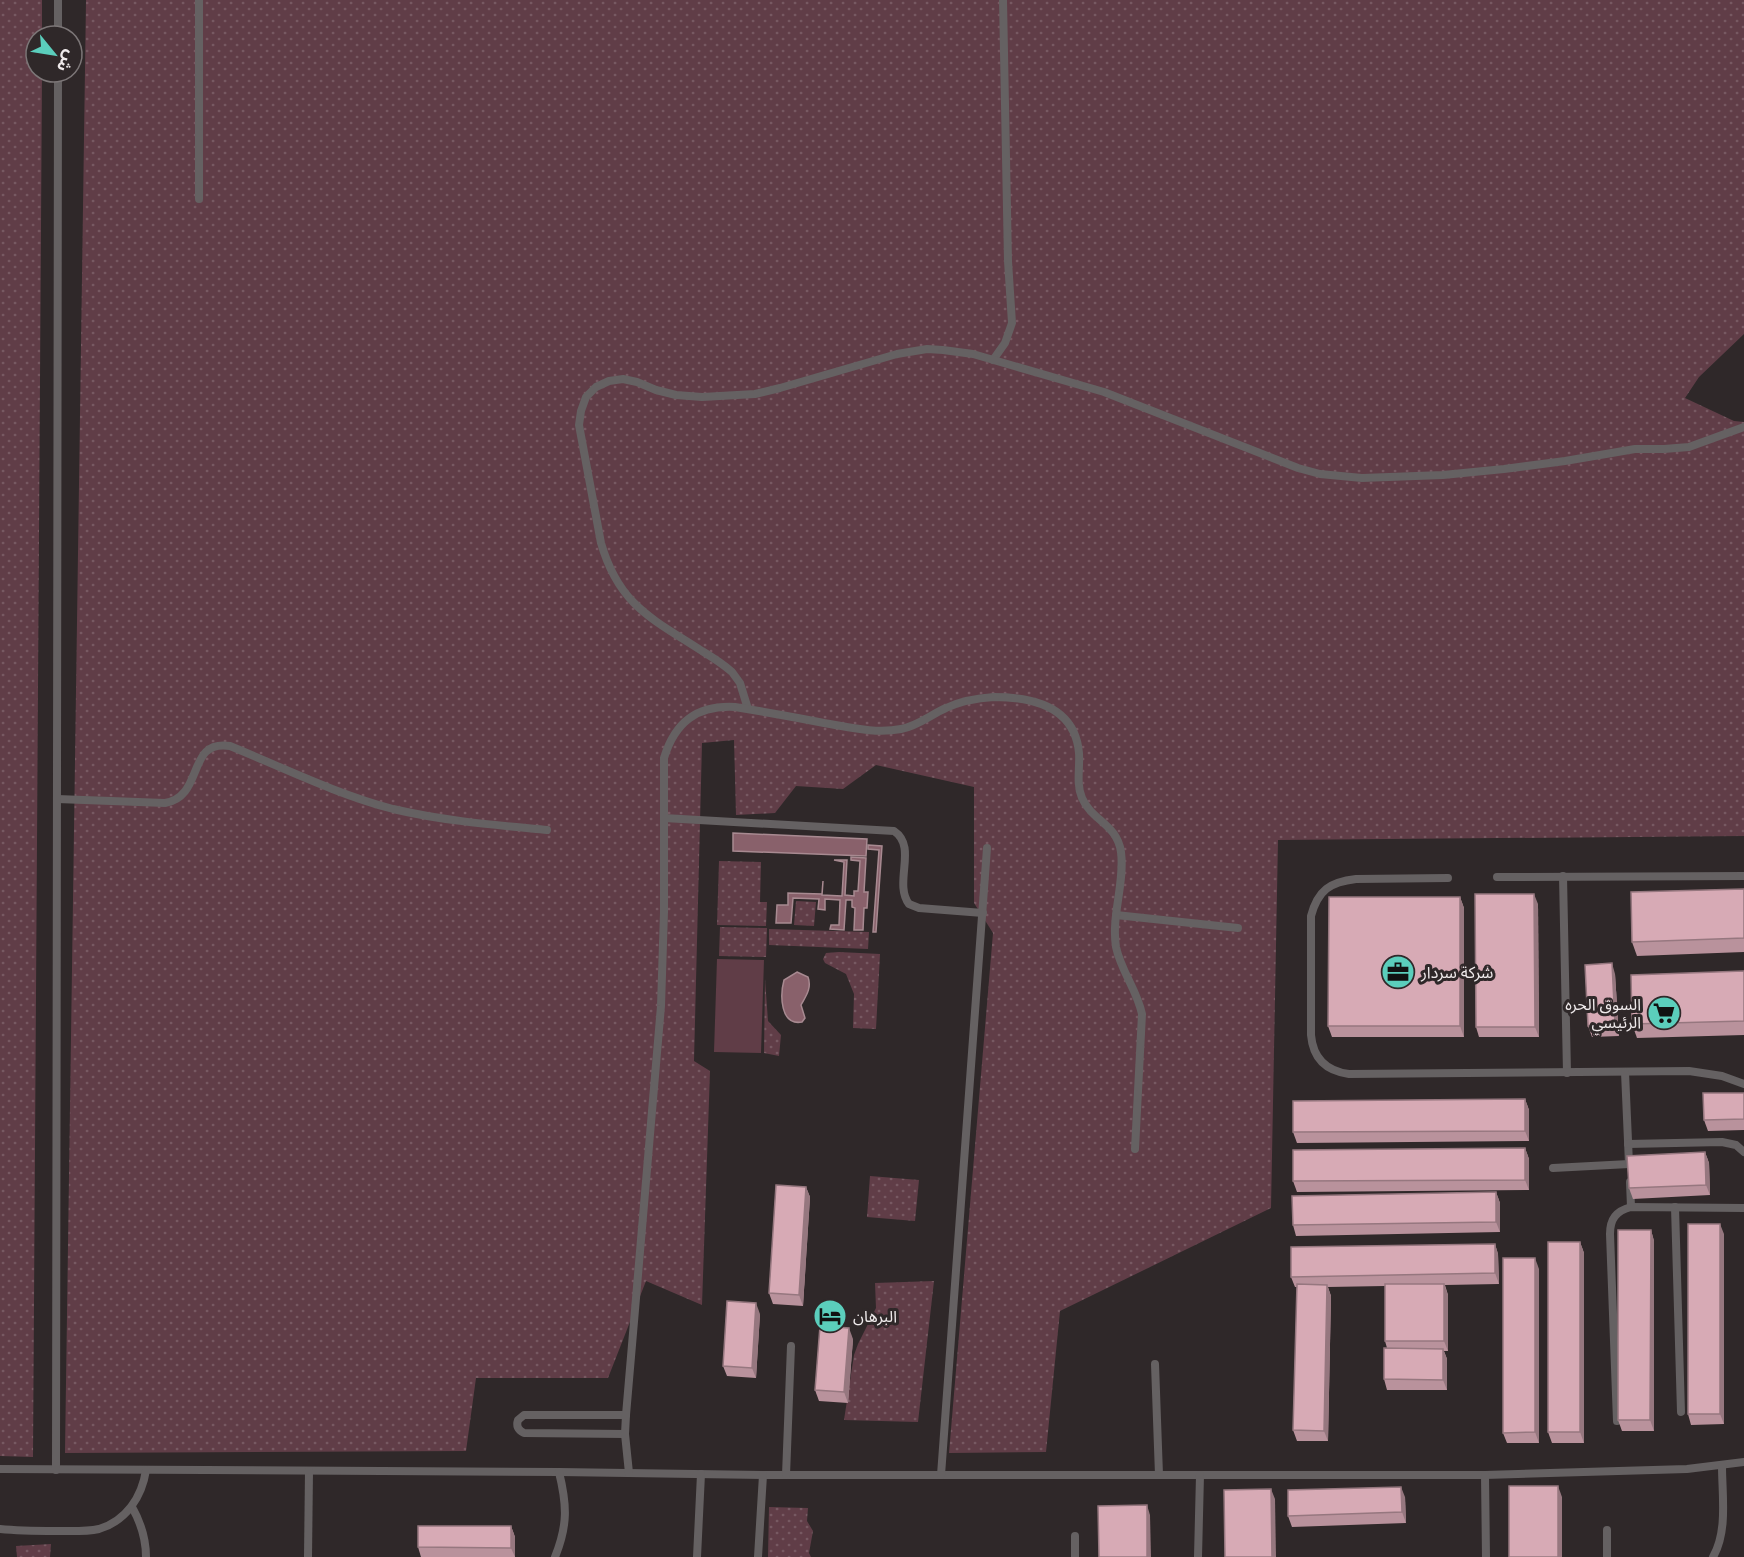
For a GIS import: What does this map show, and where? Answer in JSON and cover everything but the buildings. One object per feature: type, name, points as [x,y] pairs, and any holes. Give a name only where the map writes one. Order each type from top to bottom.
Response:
[{"type":"lane","points":[[58,0],[58,24]]},
{"type":"lane","points":[[198,199],[199,0]]},
{"type":"lane","points":[[993,360],[1005,343],[1012,323],[1008,261],[1003,0]]},
{"type":"lane","points":[[56,1470],[58,84]]},
{"type":"lane","points":[[748,709],[741,683],[732,672],[640,610],[615,580],[607,562],[601,543],[579,425],[586,398],[596,387],[609,381],[623,379],[676,395],[702,397],[755,394],[897,354],[927,349],[958,351],[1104,392],[1298,468],[1320,474],[1362,478],[1504,470],[1635,449],[1677,448],[1701,443],[1744,427]]},
{"type":"lane","points":[[629,1473],[625,1434],[626,1415],[661,1006],[664,912],[664,758],[675,733],[695,714],[721,706],[878,731],[912,726],[945,708],[962,702],[1009,698],[1035,701],[1046,705],[1063,717],[1075,734],[1079,754],[1079,786],[1082,796],[1093,813],[1108,825],[1118,841],[1121,858],[1116,944],[1119,957],[1140,1001],[1142,1014],[1135,1149]]},
{"type":"lane","points":[[57,799],[165,803],[172,801],[189,788],[194,772],[203,756],[210,749],[223,745],[347,795],[391,808],[427,817],[547,830]]},
{"type":"lane","points":[[664,818],[894,831],[899,834],[904,843],[903,894],[909,904],[919,908],[982,913]]},
{"type":"lane","points":[[941,1475],[987,848]]},
{"type":"lane","points":[[1563,876],[1567,1073]]},
{"type":"lane","points":[[1497,877],[1744,876]]},
{"type":"lane","points":[[1448,878],[1350,879],[1331,885],[1321,893],[1314,904],[1311,916],[1311,1035],[1316,1055],[1330,1069],[1349,1074],[1689,1071],[1722,1076],[1744,1084]]},
{"type":"lane","points":[[1116,915],[1238,928]]},
{"type":"lane","points":[[1625,1072],[1630,1206]]},
{"type":"lane","points":[[1628,1144],[1722,1142],[1736,1145],[1744,1152]]},
{"type":"lane","points":[[1552,1168],[1629,1164]]},
{"type":"lane","points":[[1617,1421],[1610,1227],[1612,1219],[1617,1213],[1630,1206],[1744,1208]]},
{"type":"lane","points":[[1675,1207],[1681,1412]]},
{"type":"lane","points":[[786,1475],[791,1346]]},
{"type":"lane","points":[[1155,1364],[1159,1475]]},
{"type":"lane","points":[[625,1434],[528,1433],[520,1431],[517,1424],[524,1415],[626,1415]]},
{"type":"lane","points":[[0,1469],[763,1475],[1485,1475],[1687,1469],[1744,1462]]},
{"type":"lane","points":[[1713,1557],[1722,1530],[1722,1466]]},
{"type":"lane","points":[[0,1530],[99,1529],[123,1516],[132,1507],[144,1484],[146,1470]]},
{"type":"lane","points":[[308,1557],[309,1471]]},
{"type":"lane","points":[[555,1557],[562,1541],[566,1510],[559,1472]]},
{"type":"lane","points":[[697,1557],[701,1474]]},
{"type":"lane","points":[[1198,1557],[1200,1474]]},
{"type":"lane","points":[[758,1557],[763,1475]]},
{"type":"lane","points":[[1485,1475],[1486,1557]]},
{"type":"lane","points":[[132,1507],[145,1537],[146,1557]]},
{"type":"lane","points":[[1607,1530],[1607,1557]]},
{"type":"lane","points":[[1075,1536],[1075,1557]]},
{"type":"shaded area","points":[[0,0],[42,0],[42,24],[24,24],[24,84],[42,84],[33,1457],[0,1456]]},
{"type":"shaded area","points":[[86,0],[1744,0],[1744,334],[1699,377],[1685,398],[1734,421],[1744,422],[1744,836],[1278,840],[1271,1208],[1060,1311],[1046,1452],[949,1453],[993,933],[974,903],[974,787],[876,765],[843,789],[796,786],[775,813],[736,815],[734,740],[702,743],[694,1061],[710,1071],[702,1305],[646,1281],[608,1378],[476,1378],[466,1451],[65,1453]]},
{"type":"shaded area","points":[[733,833],[867,839],[866,856],[733,851]]},
{"type":"shaded area","points":[[868,845],[882,846],[876,932],[873,932],[879,850],[868,849]]},
{"type":"shaded area","points":[[851,857],[866,858],[864,892],[868,892],[867,908],[864,908],[863,930],[854,930],[855,908],[852,907],[852,900],[846,900],[844,930],[830,929],[831,925],[839,925],[840,900],[825,899],[825,910],[818,909],[819,899],[793,898],[791,923],[776,923],[777,905],[788,905],[788,893],[822,894],[823,881],[822,895],[842,896],[844,862],[834,860],[847,860],[845,895],[854,896],[854,891],[858,891],[860,861],[851,860]]},
{"type":"shaded area","points":[[719,861],[761,862],[760,902],[767,902],[766,926],[717,925]]},
{"type":"shaded area","points":[[796,901],[816,902],[814,926],[794,925]]},
{"type":"shaded area","points":[[720,927],[767,928],[766,957],[719,956]]},
{"type":"shaded area","points":[[769,929],[869,932],[868,949],[769,945]]},
{"type":"shaded area","points":[[826,953],[880,954],[876,1029],[853,1028],[854,994],[846,974],[825,963],[823,959]]},
{"type":"shaded area","points":[[717,959],[764,960],[761,1053],[714,1052]]},
{"type":"shaded area","points":[[797,972],[808,977],[809,981],[808,992],[801,1005],[805,1018],[802,1022],[789,1019],[782,1001],[784,980]]},
{"type":"shaded area","points":[[765,979],[768,1021],[781,1035],[779,1056],[764,1053]]},
{"type":"shaded area","points":[[870,1176],[919,1180],[915,1221],[867,1217]]},
{"type":"shaded area","points":[[934,1281],[918,1422],[844,1420],[854,1355],[876,1308],[875,1283]]},
{"type":"shaded area","points":[[769,1507],[808,1508],[807,1521],[813,1531],[809,1553],[811,1557],[768,1557]]},
{"type":"shaded area","points":[[51,1544],[50,1557],[17,1557],[16,1546]]},
{"type":"place","name":"شركة سردار","points":[[1398,972]]},
{"type":"place","name":"السوق الحره الرئيسي","points":[[1664,1013]]},
{"type":"place","name":"البرهان","points":[[830,1316]]}]
